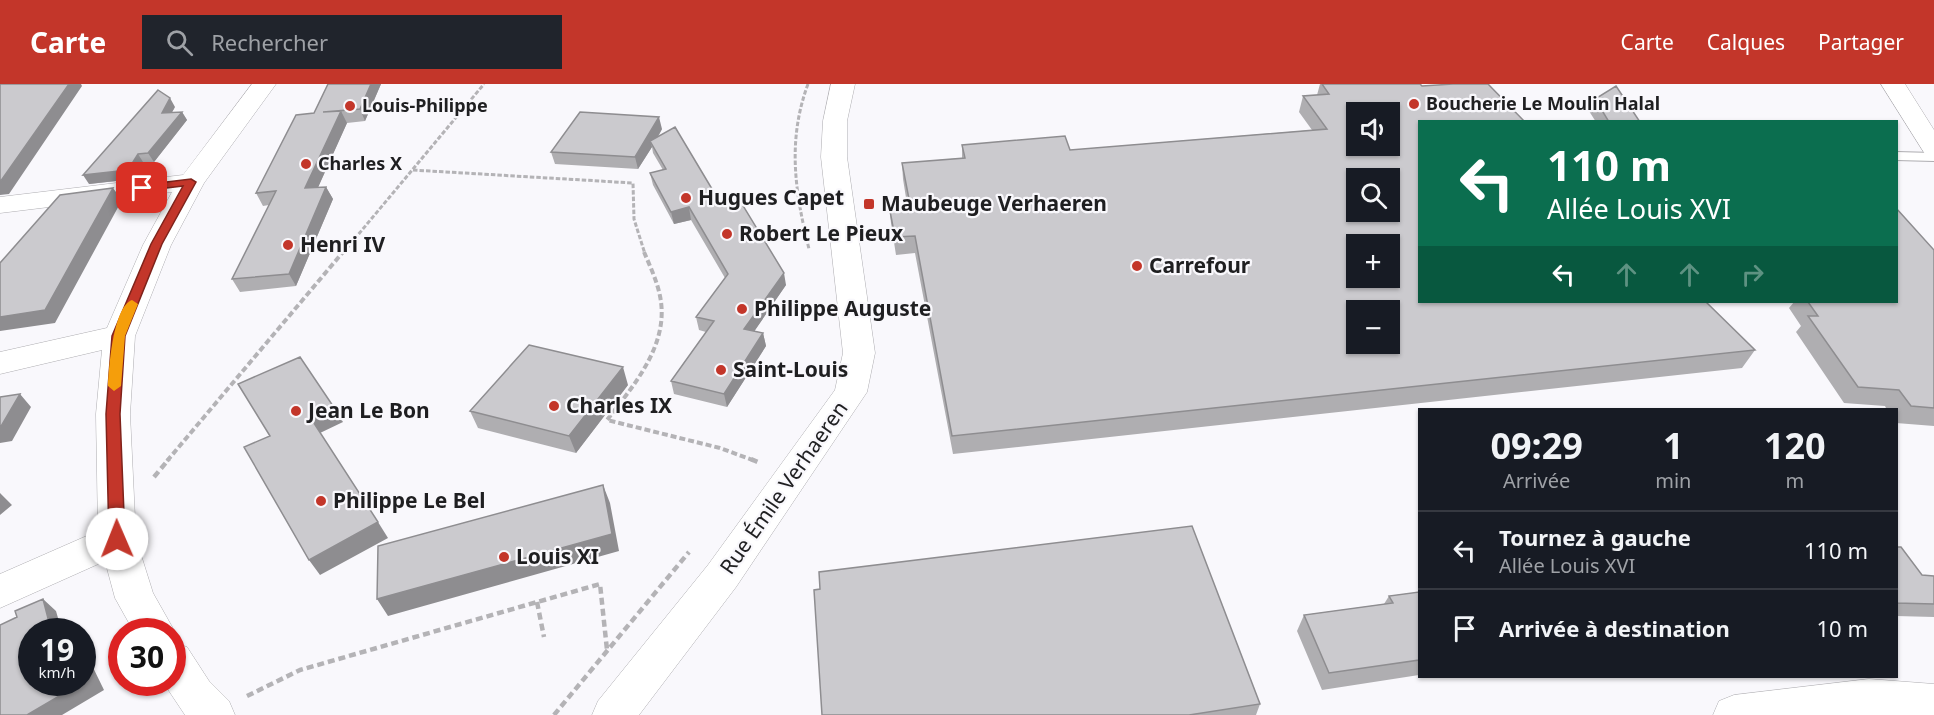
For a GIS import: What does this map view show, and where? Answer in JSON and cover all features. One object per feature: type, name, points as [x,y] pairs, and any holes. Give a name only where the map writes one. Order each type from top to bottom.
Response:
[{"type":"street","points":[[147,618],[135,598],[117,530],[113,414],[119,336],[157,244],[191,182],[264,84]]},
{"type":"street","name":"Rue Émile Verhaeren","points":[[613,715],[722,576],[851,392],[859,352],[834,157],[835,121],[843,84]]},
{"type":"street","points":[[1893,84],[1934,149]]},
{"type":"street","points":[[0,205],[191,182]]},
{"type":"street","points":[[0,363],[119,336]]},
{"type":"street","points":[[0,592],[117,530]]},
{"type":"street","points":[[186,682],[194,695],[213,714]]},
{"type":"street","points":[[1734,715],[1869,698],[1934,703]]},
{"type":"lane","points":[[1898,156],[1934,157]]},
{"type":"path","points":[[117,530],[484,84]]},
{"type":"path","points":[[808,84],[801,100],[796,130],[796,189],[810,255]]},
{"type":"path","points":[[413,170],[633,183],[630,203],[634,225],[661,298],[660,337],[641,376],[607,420],[720,448],[762,464]]},
{"type":"path","points":[[754,473],[768,456]]},
{"type":"path","points":[[554,715],[695,544]]},
{"type":"path","points":[[213,714],[300,670],[600,584],[607,651]]},
{"type":"path","points":[[537,602],[543,637]]},
{"type":"building","points":[[0,84],[69,84],[0,182]]},
{"type":"building","points":[[328,84],[371,84],[360,109],[323,112],[341,111],[305,188],[326,187],[289,274],[232,279],[276,191],[256,193],[296,115],[314,113]]},
{"type":"building","name":"Carrefour","points":[[1322,84],[1420,84],[1422,86],[1488,84],[1523,120],[1418,120],[1418,303],[1707,303],[1755,350],[952,436],[915,236],[895,237],[889,206],[910,204],[902,163],[965,158],[962,145],[1065,136],[1070,150],[1327,129],[1303,96],[1329,94]]},
{"type":"building","points":[[1616,86],[1639,120],[1608,120],[1595,99]]},
{"type":"building","points":[[158,90],[170,98],[162,113],[182,112],[148,153],[138,154],[128,170],[83,175]]},
{"type":"building","points":[[580,112],[659,117],[635,157],[551,152]]},
{"type":"building","points":[[675,127],[718,199],[736,194],[784,273],[744,329],[763,333],[724,394],[671,381],[714,321],[696,317],[728,274],[689,207],[671,212],[650,173],[666,169],[650,141]]},
{"type":"building","points":[[113,188],[45,310],[0,317],[0,263],[60,195]]},
{"type":"building","points":[[1898,210],[1934,250],[1934,408],[1911,406],[1899,390],[1858,387],[1808,316],[1818,316],[1809,303],[1898,303]]},
{"type":"building","name":"Charles IX","points":[[529,345],[623,367],[569,436],[470,411]]},
{"type":"building","points":[[300,357],[333,406],[310,417],[378,522],[309,560],[244,447],[270,436],[238,384]]},
{"type":"building","points":[[20,394],[0,428],[0,397]]},
{"type":"building","points":[[603,485],[612,534],[377,599],[378,546]]},
{"type":"building","points":[[1192,526],[1260,704],[1189,715],[822,715],[814,590],[820,589],[819,572]]},
{"type":"building","points":[[1898,547],[1901,547],[1922,575],[1934,576],[1934,604],[1898,603]]},
{"type":"building","points":[[1418,592],[1418,660],[1329,673],[1304,615],[1393,603],[1389,596]]},
{"type":"building","points":[[43,599],[48,618],[18,618],[18,696],[59,696],[27,715],[0,715],[0,625],[17,617],[15,611]]},
{"type":"slow traffic","points":[[114,386],[119,336],[132,304]]},
{"type":"place","name":"Boucherie Le Moulin Halal","points":[[1414,104]]},
{"type":"place","name":"Louis-Philippe","points":[[350,106]]},
{"type":"place","name":"Charles X","points":[[306,164]]},
{"type":"place","name":"Hugues Capet","points":[[686,198]]},
{"type":"place","name":"Maubeuge Verhaeren","points":[[869,204]]},
{"type":"place","name":"Robert Le Pieux","points":[[727,234]]},
{"type":"place","name":"Henri IV","points":[[288,245]]},
{"type":"place","name":"Carrefour","points":[[1137,266]]},
{"type":"place","name":"Philippe Auguste","points":[[742,309]]},
{"type":"place","name":"Saint-Louis","points":[[721,370]]},
{"type":"place","name":"Charles IX","points":[[554,406]]},
{"type":"place","name":"Jean Le Bon","points":[[296,411]]},
{"type":"place","name":"Philippe Le Bel","points":[[321,501]]},
{"type":"place","name":"Louis XI","points":[[504,557]]},
{"type":"route","points":[[117,539],[113,414],[119,336],[157,244],[191,182],[142,188]]}]
